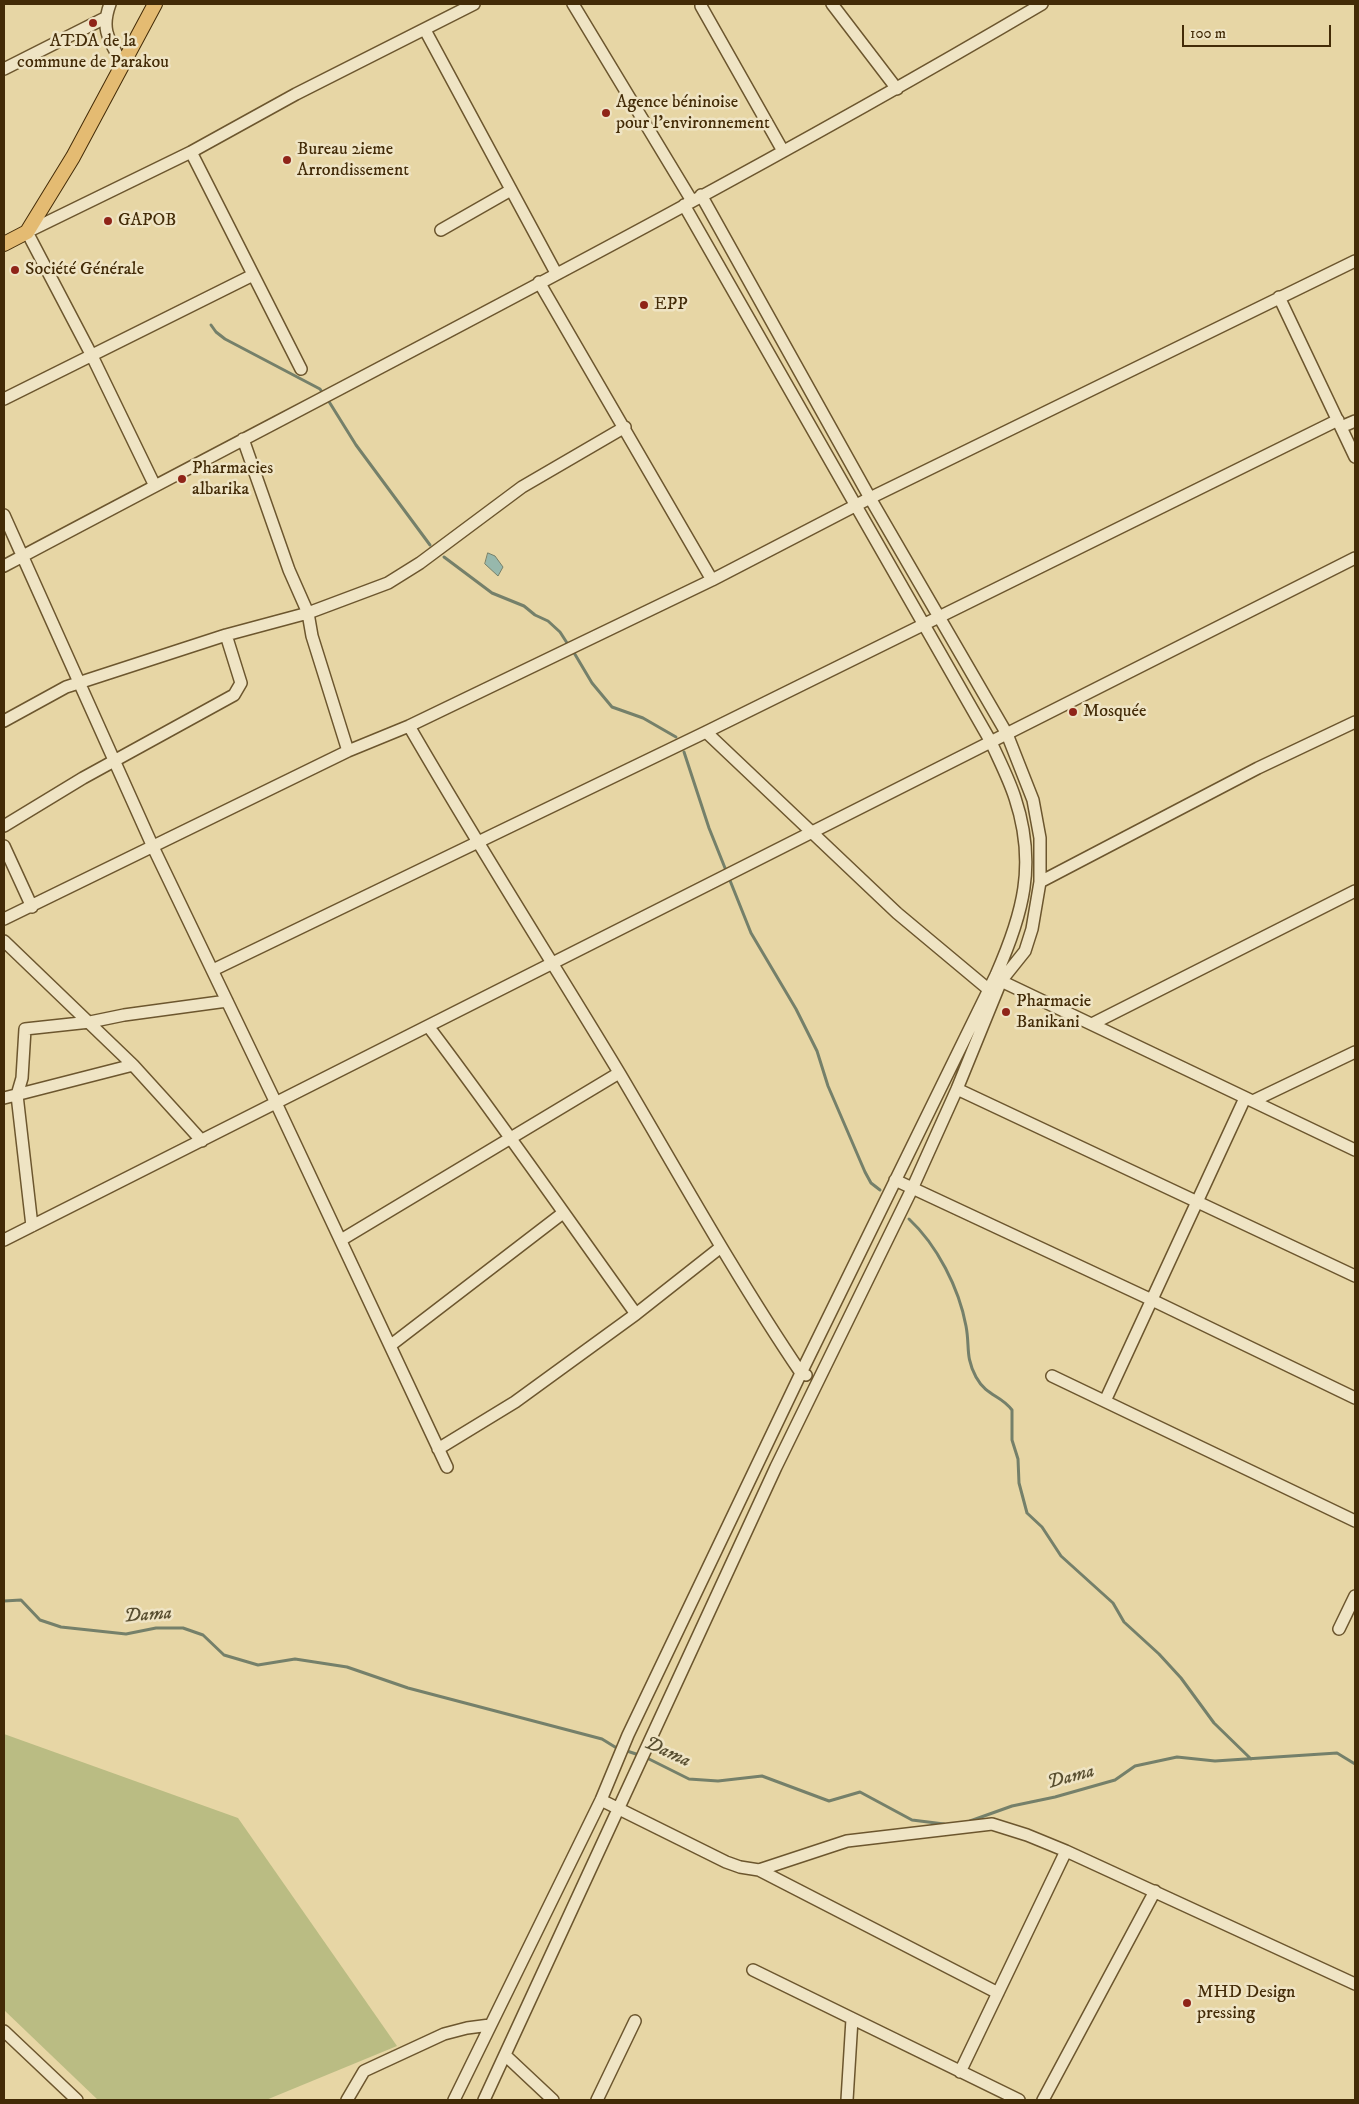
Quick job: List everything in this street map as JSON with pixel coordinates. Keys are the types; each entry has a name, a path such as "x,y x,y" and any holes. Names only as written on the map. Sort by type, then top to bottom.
{"main road":[{"path":"4,244 27,232 73,157 155,4"}],"street":[{"path":"110,4 105,18 106,36 123,64"},
{"path":"155,486 92,356 27,232 192,152 296,94 474,4"},
{"path":"454,2100 601,1800 628,1735 988,989 1024,951 1032,929 1040,882 1040,838 1033,800 1007,734 870,498 573,4"},
{"path":"832,4 897,89"},
{"path":"4,566 783,151 897,89 1042,4"},
{"path":"701,6 783,151"},
{"path":"4,69 105,18"},
{"path":"425,30 556,273"},
{"path":"192,152 300,369"},
{"path":"442,230 511,190"},
{"path":"484,2100 817,1379 912,1189 957,1089 1018,923 1026,886 1027,857 1015,796 991,742 855,506 692,200"},
{"path":"4,919 32,907 348,751 409,726 712,580 870,498 1355,261"},
{"path":"4,399 253,275"},
{"path":"540,282 712,580"},
{"path":"1279,297 1355,457"},
{"path":"213,970 706,732 938,616 1340,424 1355,421"},
{"path":"4,721 52,693 226,635 308,613 388,583 405,573 522,487 625,427"},
{"path":"244,439 289,570 308,613 312,636 348,751"},
{"path":"4,515 153,847 213,970 447,1467"},
{"path":"4,1240 1355,558"},
{"path":"4,826 115,760 234,695 239,690 241,683 226,635"},
{"path":"1040,882 1258,768 1355,722"},
{"path":"409,726 476,842 619,1073 721,1247 802,1373 817,1379"},
{"path":"706,732 810,833 897,913 988,989"},
{"path":"4,846 32,907"},
{"path":"1092,1024 1355,891"},
{"path":"4,941 90,1022 202,1140"},
{"path":"999,978 1355,1150"},
{"path":"32,1226 17,1095 22,1078 25,1029 90,1022 124,1015 227,1001"},
{"path":"428,1026 511,1136 563,1213 636,1314"},
{"path":"1105,1401 1197,1201 1250,1099 1355,1052"},
{"path":"4,1098 133,1066"},
{"path":"341,1240 511,1136 619,1073"},
{"path":"957,1089 1355,1276"},
{"path":"895,1180 1152,1300 1355,1398"},
{"path":"390,1345 563,1213"},
{"path":"438,1449 515,1402 636,1314 721,1247"},
{"path":"1052,1376 1355,1521"},
{"path":"1339,1630 1355,1596"},
{"path":"601,1800 726,1862 740,1867 759,1870 998,1993"},
{"path":"759,1870 848,1841 992,1824 1027,1835 1066,1851 1355,1984"},
{"path":"960,2072 1066,1851"},
{"path":"1043,2100 1155,1891"},
{"path":"753,1970 1019,2100"},
{"path":"846,2100 852,2019"},
{"path":"597,2100 635,2021"},
{"path":"347,2100 364,2071 444,2034 490,2025"},
{"path":"4,2031 78,2100"},
{"path":"505,2055 554,2100"}],"green space":[{"path":"4,1734 238,1818 397,2046 266,2100 98,2100 4,2010"}],"water":[{"path":"488,553 495,556 503,567 498,576 485,564"}],"waterway":[{"path":"211,325 225,339 320,389 324,395"},
{"path":"328,400 356,445 430,545"},
{"path":"444,557 492,593 524,606 535,615 548,621 560,632 569,646"},
{"path":"573,651 592,683 612,707 643,718 676,737"},
{"path":"684,752 709,828 751,933 796,1009 817,1051 828,1086 865,1172 871,1183 880,1190"},
{"path":"909,1219 929,1241 952,1282 963,1312 969,1357 976,1377 980,1384 1012,1410 1012,1440 1018,1459 1019,1483 1027,1513 1042,1527 1061,1556 1113,1603 1124,1622 1159,1654 1181,1678 1214,1723 1251,1759"},
{"name":"Dama","path":"4,1601 21,1600 40,1620 61,1627 126,1634 156,1628 183,1628 203,1635 224,1655 258,1665 295,1659 347,1667 408,1688 602,1739 615,1747 639,1755"},
{"name":"Dama","path":"970,1821 1012,1806 1055,1797 1115,1780 1135,1766 1177,1757 1215,1761 1337,1753 1355,1764"},
{"name":"Dama","path":"645,1757 689,1779 718,1781 762,1776 829,1801 860,1792 912,1820 944,1824"}],"place":[{"name":"ATDA de la commune de Parakou","path":"93,23"},
{"name":"Agence béninoise pour l'environnement","path":"606,113"},
{"name":"Bureau 2ieme Arrondissement","path":"287,160"},
{"name":"GAPOB","path":"108,221"},
{"name":"Société Générale","path":"15,270"},
{"name":"EPP","path":"644,305"},
{"name":"Pharmacies albarika","path":"182,479"},
{"name":"Mosquée","path":"1073,712"},
{"name":"Pharmacie Banikani","path":"1006,1012"},
{"name":"MHD Design pressing","path":"1187,2003"}]}
